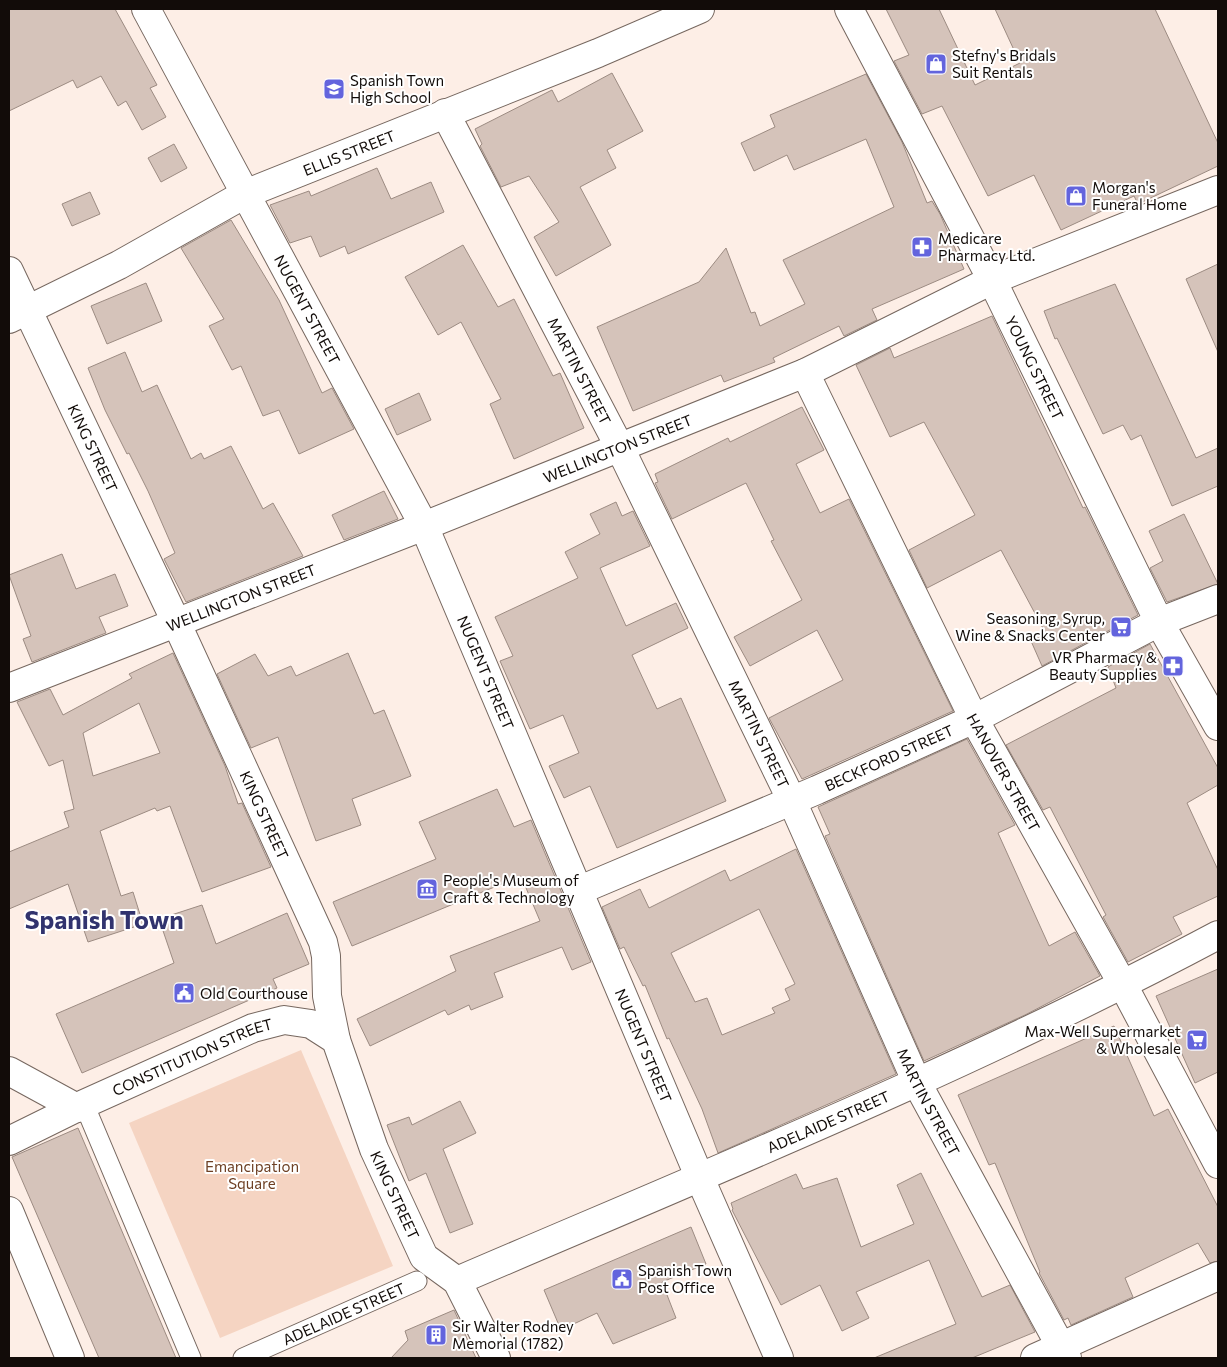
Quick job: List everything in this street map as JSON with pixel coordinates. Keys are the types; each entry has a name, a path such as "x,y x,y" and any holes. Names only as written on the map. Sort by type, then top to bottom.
{"street":[{"name":"NUGENT STREET","path":"146,9 424,526 580,890 699,1176 779,1358"},
{"name":"ELLIS STREET","path":"17,314 120,265 245,194 598,53 700,9"},
{"name":"YOUNG STREET","path":"849,9 992,280 1158,622 1218,726"},
{"name":"MARTIN STREET","path":"445,113 620,448 792,801 916,1083 1065,1353"},
{"name":"WELLINGTON STREET","path":"9,688 424,526 804,373 992,280 1218,190"},
{"name":"KING STREET","path":"9,271 17,314 176,622 323,942 326,956 327,996 336,1040 374,1149 424,1257 457,1280 496,1358"},
{"name":"HANOVER STREET","path":"804,373 974,719 1124,986 1218,1164"},
{"name":"BECKFORD STREET","path":"580,890 792,801 974,719 1158,622 1218,599"},
{"name":"ADELAIDE STREET","path":"457,1280 916,1083 1124,986 1218,935"},
{"name":"CONSTITUTION STREET","path":"9,1141 80,1106 253,1028 284,1020 311,1024 336,1040"},
{"path":"9,1071 80,1106"},
{"path":"9,1210 70,1358"},
{"path":"1035,1358 1065,1353 1218,1276"}],"lane":[{"path":"80,1106 191,1358"},
{"name":"ADELAIDE STREET","path":"243,1358 417,1281"}],"green space":[{"name":"Emancipation Square","path":"301,1050 393,1266 220,1338 129,1123"}],"building":[{"path":"9,9 115,9 157,85 150,88 166,117 142,130 126,101 118,106 101,76 77,88 73,80 9,111"},
{"path":"886,9 939,9 975,85 1020,63 995,9 1155,9 1218,143 1218,166 1138,204 1134,196 1061,230 1034,175 988,196 942,106 922,114 894,61 909,55"},
{"path":"612,73 643,131 607,150 616,168 580,187 611,245 556,276 534,237 559,222 529,176 501,187 480,146 482,144 475,129 552,90 558,102"},
{"path":"866,74 902,142 927,203 932,201 940,214 964,269 872,309 877,320 844,336 839,326 773,358 775,362 724,382 721,375 633,411 597,327 699,282 726,248 751,313 755,312 760,326 805,304 783,260 894,207 866,139 794,170 787,155 754,171 741,143 775,127 770,115"},
{"path":"174,144 187,168 161,182 148,158"},
{"path":"377,168 391,199 431,182 444,212 348,254 345,246 320,257 311,236 290,243 270,205 309,191 311,196"},
{"path":"90,192 100,214 72,226 62,204"},
{"path":"231,220 279,300 322,393 332,388 354,429 299,454 279,410 263,416 241,366 232,370 209,326 224,319 181,248"},
{"path":"463,245 498,307 514,299 553,376 560,373 584,428 514,459 490,404 501,399 461,322 438,335 405,277"},
{"path":"1218,264 1218,352 1186,279"},
{"path":"146,283 162,321 107,344 91,306"},
{"path":"1115,284 1196,458 1218,448 1218,486 1172,506 1141,435 1131,440 1123,425 1103,434 1057,338 1055,339 1044,311"},
{"path":"992,316 1083,508 1085,507 1138,615 1042,666 1031,641 1046,634 1001,550 927,588 909,550 975,515 924,422 890,437 856,365 890,348 894,358"},
{"path":"125,352 142,392 157,385 191,459 201,453 204,459 231,446 263,509 273,503 303,556 186,602 164,559 175,553 148,491 105,410 88,368"},
{"path":"419,393 431,420 397,435 385,409"},
{"path":"802,407 824,450 796,464 820,513 849,499 953,711 802,779 769,718 843,680 817,630 750,666 734,637 802,600 771,541 774,540 746,483 672,519 655,483 658,482 655,474 728,438 730,442"},
{"path":"384,491 398,519 344,540 332,515"},
{"path":"616,502 622,516 633,511 650,546 600,568 626,626 676,603 688,628 632,655 657,709 681,698 726,801 617,848 590,786 564,798 549,766 579,753 563,715 530,729 500,661 513,656 495,617 578,578 565,552 600,534 590,514"},
{"path":"1184,514 1218,584 1167,602 1150,568 1163,561 1149,531"},
{"path":"62,554 76,589 115,574 128,606 99,617 106,633 32,662 23,639 31,636 9,575"},
{"path":"1150,644 1218,768 1218,785 1187,803 1218,870 1218,896 1173,917 1182,934 1128,962 1103,917 1106,915 1050,807 1043,810 1006,745 1116,688 1108,667"},
{"path":"173,653 225,766 238,804 242,803 271,867 202,892 170,806 157,811 155,808 100,831 121,896 133,892 143,924 88,942 68,884 9,909 9,852 69,827 64,812 74,809 63,760 49,766 17,702 50,689 63,715 132,678 129,674","holes":["139,703 160,753 93,776 83,733"]},
{"path":"348,653 374,714 384,710 411,776 352,799 361,825 316,841 278,737 251,748 217,674 255,654 268,676 291,666 296,676"},
{"path":"967,739 1015,825 998,833 1049,946 1075,932 1100,976 1025,1015 924,1061 825,836 830,834 818,807"},
{"path":"497,789 514,827 531,820 591,962 572,970 562,947 494,973 503,997 471,1010 469,1005 448,1015 445,1010 370,1046 357,1019 456,971 450,956 540,921 521,876 352,946 333,902 436,859 419,822"},
{"path":"796,849 896,1074 718,1153 702,1109 669,1038 667,1039 645,985 643,986 624,947 620,949 602,907 640,889 649,908 725,870 730,881","holes":["759,909 795,984 785,989 790,1000 772,1008 775,1013 722,1035 707,998 695,1002 671,953"]},
{"name":"Old Courthouse","path":"202,905 216,944 287,913 309,964 273,979 277,988 82,1073 56,1014 174,963 159,919"},
{"name":"Max-Well Supermarket & Wholesale","path":"1218,969 1218,1072 1195,1083 1156,996"},
{"path":"1114,1026 1154,1116 1168,1109 1218,1207 1218,1261 1210,1263 1198,1243 1125,1278 1133,1297 1071,1325 1068,1318 1064,1320 1039,1273 995,1163 989,1165 958,1095"},
{"path":"460,1101 476,1133 443,1149 473,1224 450,1233 426,1173 409,1181 387,1125 409,1117 412,1125"},
{"path":"78,1128 176,1358 99,1358 12,1157"},
{"path":"921,1173 982,1297 1010,1285 1035,1332 972,1358 874,1358 956,1324 929,1260 856,1292 869,1318 842,1331 820,1285 781,1305 732,1210 731,1203 796,1174 803,1189 837,1178 861,1247 914,1224 897,1185"},
{"path":"691,1227 706,1264 662,1282 676,1318 613,1344 597,1313 561,1330 544,1290"},
{"name":"Sir Walter Rodney Memorial (1782)","path":"454,1310 476,1358 391,1358 408,1340 405,1331"}],"place":[{"name":"Stefny's Bridals Suit Rentals","path":"936,64"},
{"name":"Spanish Town High School","path":"334,89"},
{"name":"Morgan's Funeral Home","path":"1076,196"},
{"name":"Medicare Pharmacy Ltd.","path":"922,247"},
{"name":"Seasoning, Syrup, Wine & Snacks Center","path":"1121,627"},
{"name":"VR Pharmacy & Beauty Supplies","path":"1173,666"},
{"name":"People's Museum of Craft & Technology","path":"427,889"},
{"name":"Old Courthouse","path":"184,993"},
{"name":"Max-Well Supermarket & Wholesale","path":"1197,1040"},
{"name":"Spanish Town Post Office","path":"622,1279"},
{"name":"Sir Walter Rodney Memorial (1782)","path":"436,1335"}],"district":[{"name":"Spanish Town","path":"104,919"}]}
